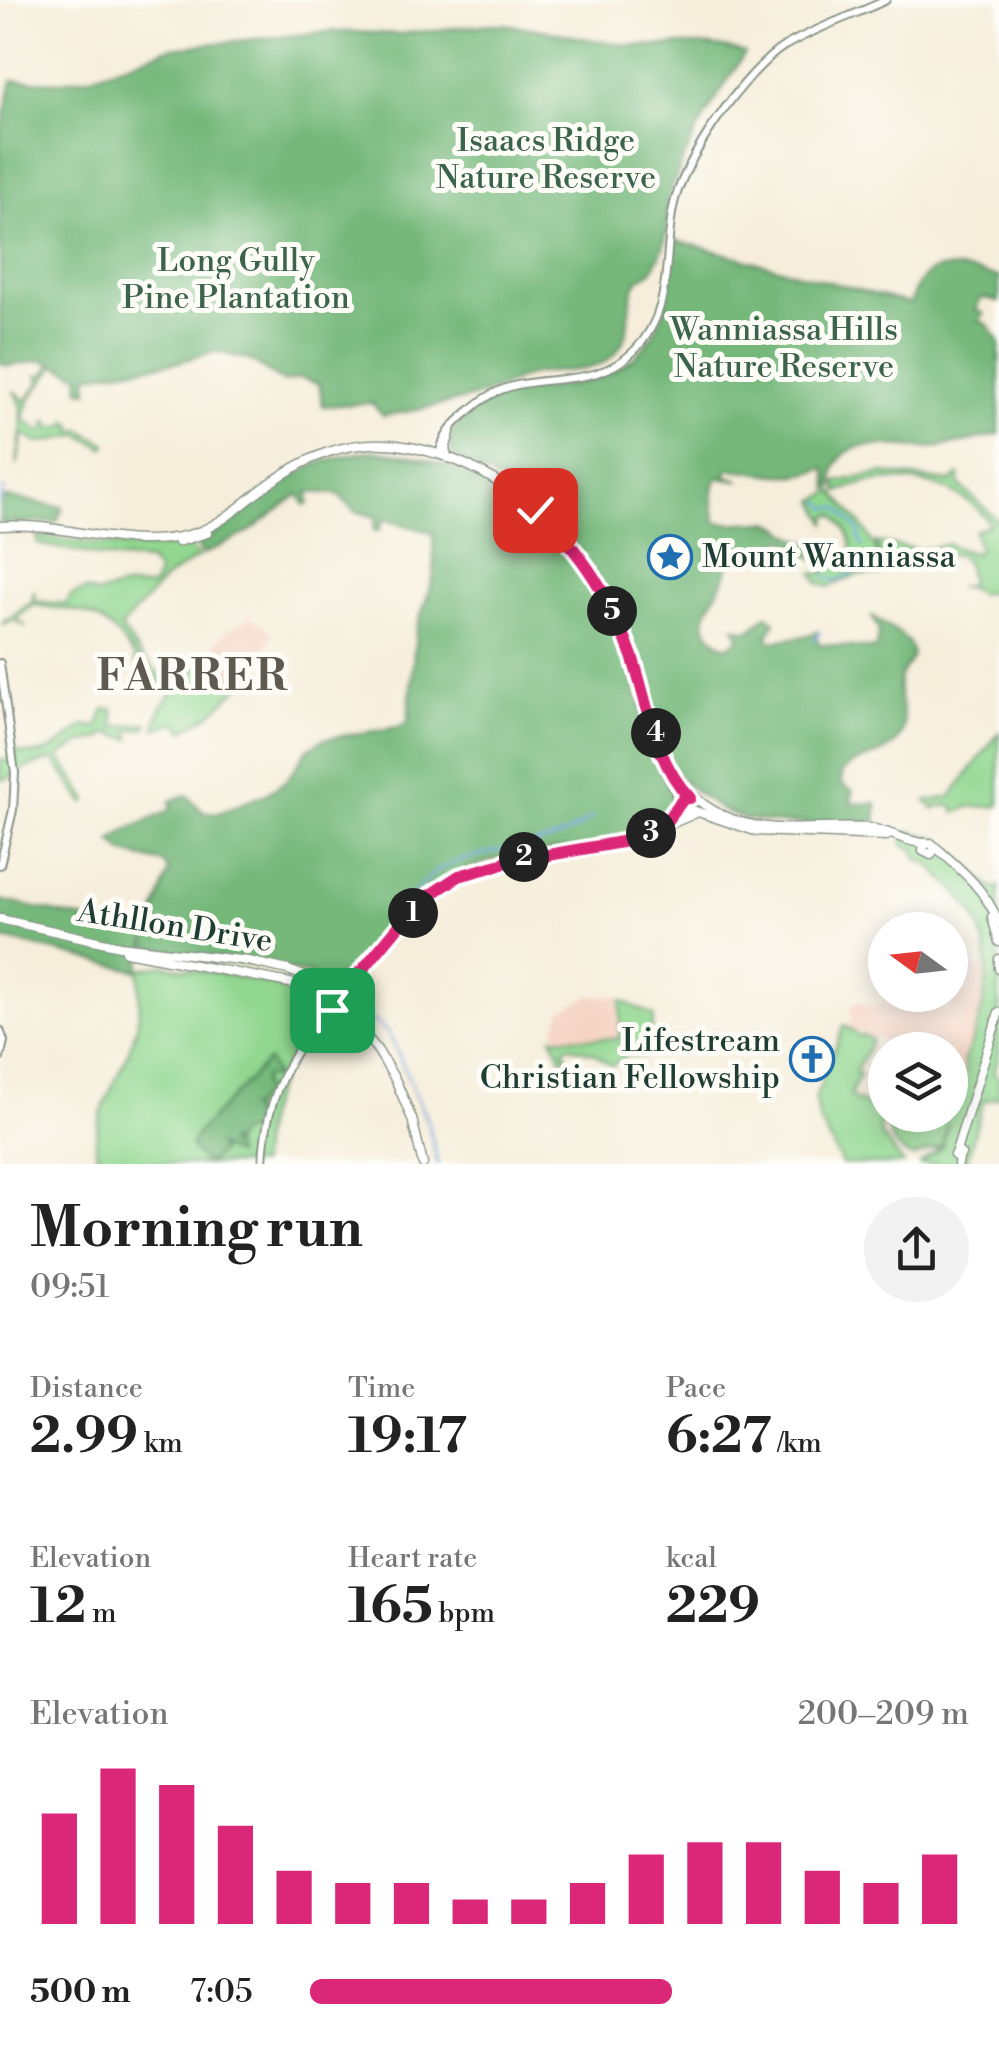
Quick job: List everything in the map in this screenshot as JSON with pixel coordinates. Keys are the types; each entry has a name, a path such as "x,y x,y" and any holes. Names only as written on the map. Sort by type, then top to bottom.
{"main road":[{"path":"441,455 452,428 475,406 502,389 578,380 608,370 634,350 659,314 665,292 676,195 704,141 736,96 764,60 806,36 886,0"},
{"path":"736,96 764,60"},
{"path":"197,539 292,468 320,454 362,444 419,449 485,475 523,500 553,527 580,560 623,634 657,745 687,804 732,821 770,827"},
{"path":"394,447 441,455 507,493 536,515 584,571 620,635 672,783 676,806 665,825"},
{"path":"0,528 58,526 124,540 197,539 258,492"},
{"path":"0,528 63,528"},
{"path":"0,662 15,770 13,810 0,865"},
{"path":"667,763 690,793 738,822 770,827 869,828 929,849 960,866 999,923"},
{"path":"672,783 687,804 714,818"},
{"path":"665,825 687,804"},
{"path":"263,1164 266,1130 294,1056 353,980 409,918 436,891 463,874 515,860 638,839 690,813 762,832 887,836 929,849"},
{"path":"983,896 999,942"},
{"name":"Athllon Drive","path":"0,921 120,946 253,962 298,972 321,988 334,1004"},
{"name":"Athllon Drive","path":"0,921 153,958 286,982 334,1004 350,1017 391,1073 412,1119 423,1164"},
{"path":"999,957 999,969"},
{"path":"321,988 334,994 353,980"},
{"path":"957,1158 999,1012"},
{"path":"0,1033 4,1041 0,1056"}],"shaded area":[{"path":"251,617 272,633 257,669 240,686 208,653 226,631"},
{"path":"968,968 985,968 986,993 968,1050 968,1032 868,1032 868,1035 848,1028 853,1017 848,1014 856,1001 868,1006 868,1012 968,1012"},
{"path":"590,996 618,996 617,1037 558,1036 554,1031 562,1010"}],"green space":[{"name":"Isaacs Ridge Nature Reserve","path":"491,24 629,45 699,45 745,53 683,159 669,198 662,250 651,272 634,287 624,338 606,361 589,368 531,375 481,395 383,416 372,403 323,406 319,384 299,378 283,382 250,360 214,351 179,362 88,375 88,391 80,390 79,375 43,360 9,366 0,363 0,137 12,80 55,82 89,77 170,48 335,31 398,34"},
{"name":"Wanniassa Hills Nature Reserve","path":"675,240 910,304 923,277 933,271 956,269 999,277 999,301 981,298 976,309 984,314 979,321 987,324 999,341 999,434 936,447 881,445 852,449 835,469 833,487 829,489 823,468 799,475 728,469 725,475 741,481 717,478 713,488 716,522 773,523 810,542 812,558 783,539 761,555 748,548 730,556 706,616 706,625 715,640 727,647 740,638 734,627 749,631 767,615 775,622 767,638 775,642 819,631 819,644 876,649 879,631 871,615 901,635 912,650 899,680 903,724 898,740 885,751 842,772 842,784 853,791 851,804 877,803 876,825 745,819 718,808 687,785 669,761 620,619 580,553 526,496 454,456 452,451 450,438 454,430 493,398 522,389 595,378 636,355 662,316"},
{"path":"50,366 53,368 30,399 23,419 40,431 46,430 45,423 49,421 51,428 68,425 67,421 72,423 73,431 82,430 106,444 104,448 80,435 38,443 23,434 17,465 22,416 14,392 26,401 41,380 37,376 45,374"},
{"path":"369,451 412,456 488,485 551,535 577,566 599,601 627,663 674,800 666,818 626,839 500,858 442,882 412,904 335,991 326,989 308,974 147,947 147,939 138,971 0,938 0,900 148,933 169,871 164,863 124,853 111,842 118,836 163,814 171,809 170,801 187,795 203,812 219,813 266,794 287,780 307,750 324,739 408,722 416,630 434,576 433,533 384,519 379,531 374,530 376,517 354,511 338,494 308,492 309,504 305,505 299,494 249,532 202,555 197,544 308,468"},
{"path":"883,473 950,482 959,475 959,485 999,521 999,595 957,587 968,586 970,582 967,563 957,554 883,564 876,542 922,550 948,544 974,554 979,549 974,531 990,524 960,496 922,482 880,481 838,492 836,482"},
{"path":"833,491 871,540 880,575 857,575 829,587 819,583 813,573 824,573 827,563 823,545 829,545 834,565 850,563 851,556 845,554 851,554 847,532 834,514 827,517 827,524 816,500"},
{"path":"5,498 63,507 57,522 0,523 0,503"},
{"path":"37,536 132,547 189,545 198,557 166,578 121,627 142,658 164,678 176,683 169,691 136,663 112,630 92,616 33,605 16,619 27,627 14,620 1,624 32,602 34,590 35,601 66,604 71,595 87,590 97,594 125,587 153,587 158,572 149,561 115,559 38,544"},
{"path":"208,653 240,686 211,714 183,731 177,722 156,729 167,699"},
{"path":"104,709 113,709 115,727 148,723 146,728 129,731 131,739 106,733 102,739 83,742 59,756 88,800 84,803 53,759 0,780 0,760 15,760 15,751 46,752 85,725 98,727"},
{"path":"999,733 999,806 969,807 955,813 953,806 937,806 935,810 926,801 950,797"},
{"path":"908,831 939,839 993,889 999,886 999,1055 994,1073 999,1078 999,1097 983,1101 966,1164 920,1164 942,1147 946,1132 968,1132 968,1050 982,1009 986,951 982,933 964,902 927,863 917,859 914,850 902,844"},
{"path":"162,965 265,983 321,1009 288,1063 271,1101 260,1164 98,1164 98,1127 137,1024 139,969"},
{"path":"621,1000 654,1016 646,1056 627,1055 612,1066 594,1053 569,1046 564,1049 567,1056 562,1060 552,1037 619,1039"},
{"path":"844,1025 860,1037 868,1038 868,1048 856,1072 860,1074 850,1096 868,1106 868,1132 881,1132 904,1164 842,1164 819,1119 815,1098"},
{"path":"268,1060 276,1078 264,1077 262,1087 268,1089 248,1108 253,1112 252,1118 257,1116 254,1129 228,1142 233,1144 235,1155 218,1146 221,1151 210,1162 204,1162 190,1146 198,1132"},
{"path":"889,1132 945,1132 941,1146 913,1157 896,1146"}],"waterway":[{"path":"0,503 4,488"},
{"path":"821,501 828,508 839,508 860,532 863,546"},
{"path":"825,576 837,581 862,568"},
{"path":"815,639 820,632"},
{"path":"335,990 337,981 347,976 405,903 439,870 479,855 559,837 592,817"},
{"path":"347,1004 387,1033 403,1066"},
{"path":"404,1068 428,1123 438,1164"}],"place":[{"name":"Mount Wanniassa","path":"670,557"},
{"name":"Lifestream Christian Fellowship","path":"812,1059"}],"district":[{"name":"FARRER","path":"193,677"}],"route":[{"path":"332,1010 338,1009 345,991 418,903 456,878 502,864 514,856 543,856 638,839 665,823 684,798 690,798 669,769 632,656 609,604 575,552 535,510"}],"park label":[{"name":"Long Gully Pine Plantation","path":"236,280"}]}
